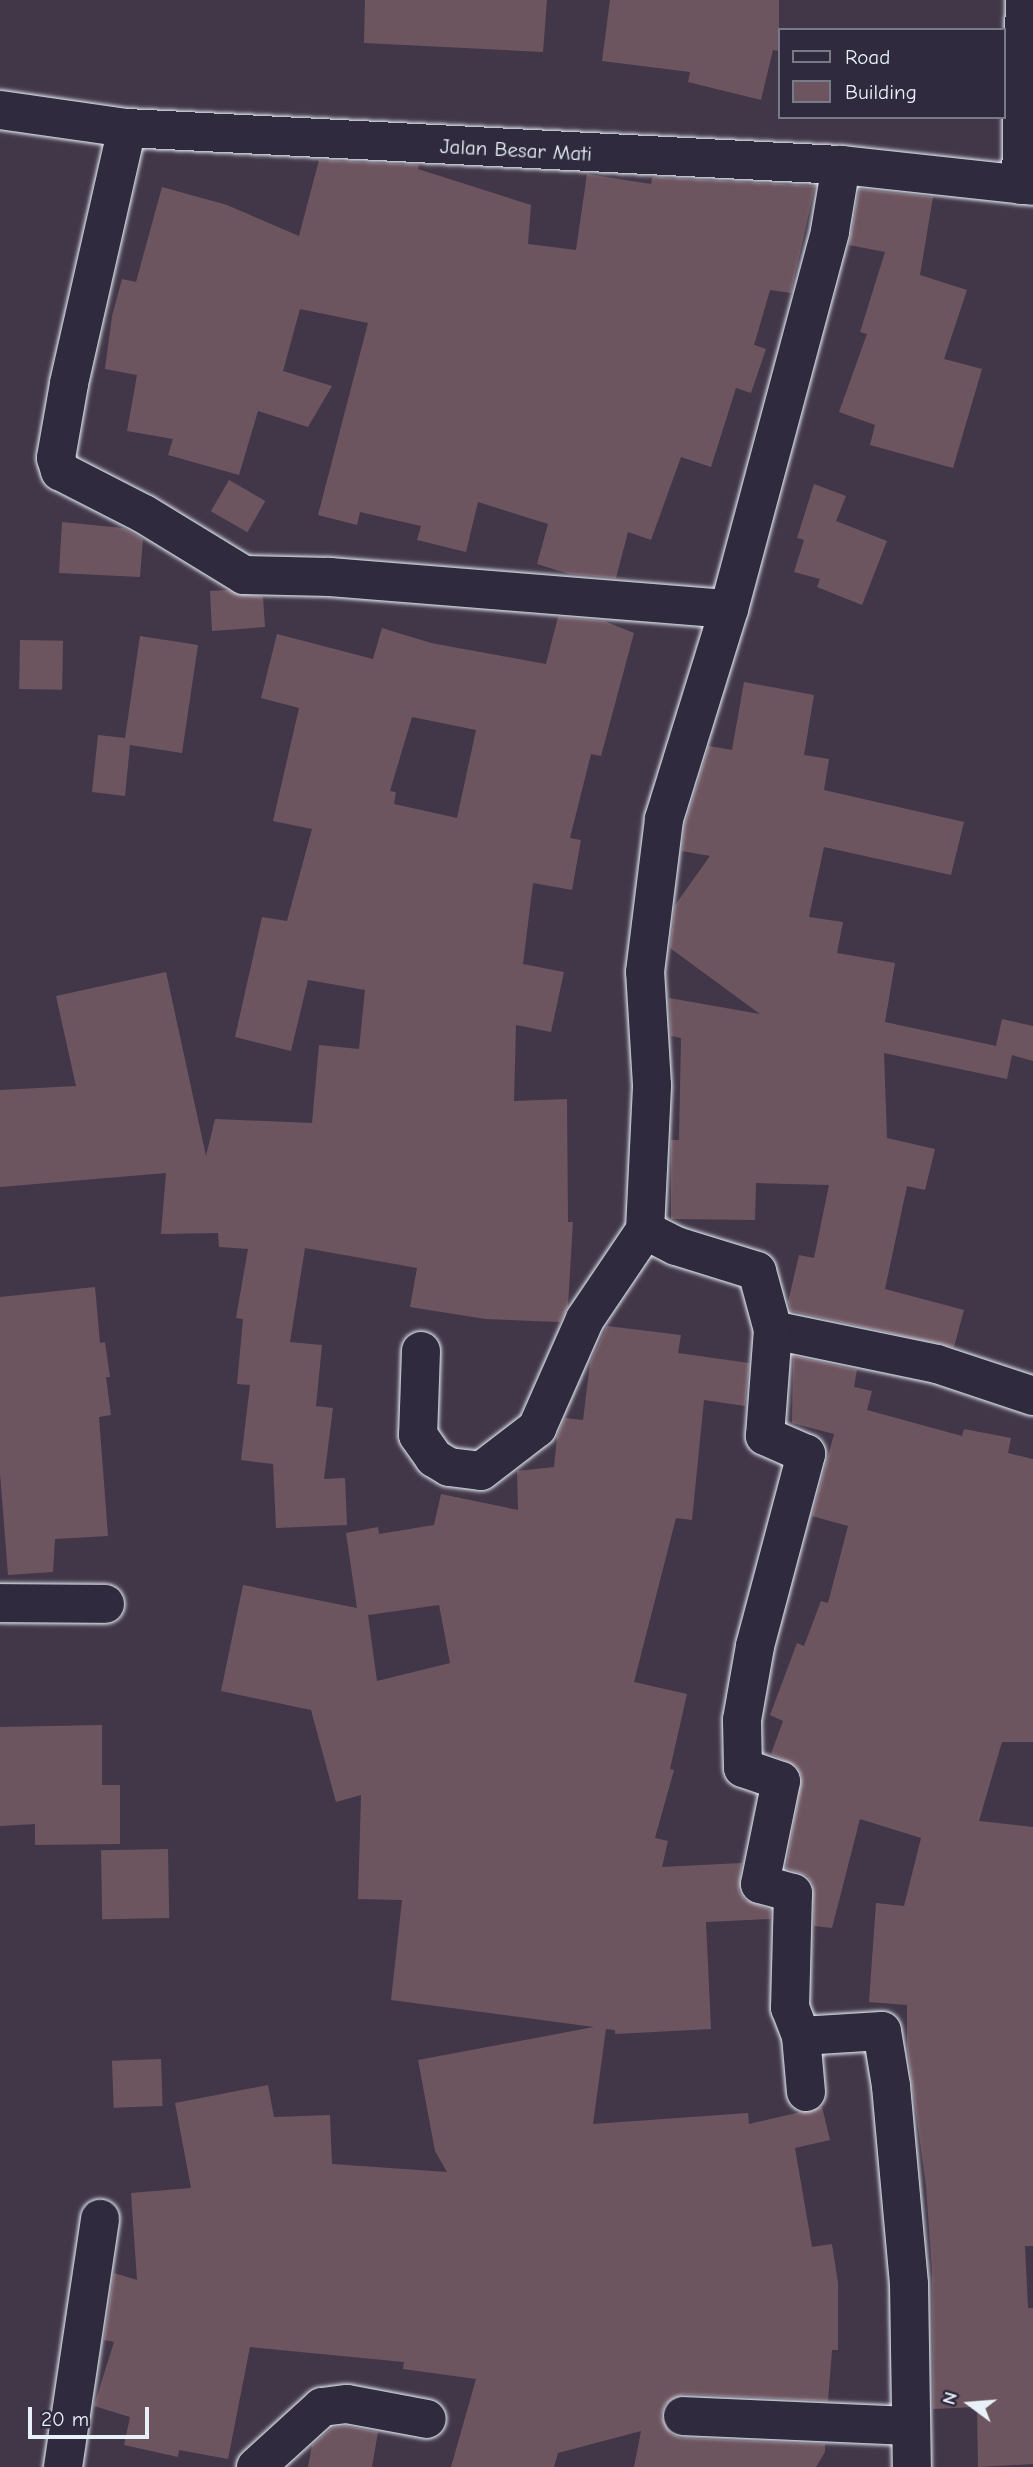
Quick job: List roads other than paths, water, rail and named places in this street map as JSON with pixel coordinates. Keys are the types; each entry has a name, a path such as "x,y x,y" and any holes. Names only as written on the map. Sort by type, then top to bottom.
{"street":[{"path":"1025,0 1027,186"},
{"name":"Jalan Besar Mati","path":"0,110 127,128 841,165 1027,186"},
{"path":"127,128 69,384 56,458 60,471 144,514 244,575 330,578 729,609"},
{"path":"421,1351 418,1435 434,1458 449,1467 481,1471 537,1428 585,1319 646,1230 652,1085 645,972 664,819 729,609 830,231 841,165"},
{"path":"646,1230 676,1246 757,1271 773,1330 765,1436 806,1454 755,1646 742,1720 743,1768 781,1781 760,1884 793,1894 790,2008 801,2036 806,2092"},
{"path":"773,1330 937,1364 1033,1396"},
{"path":"0,1603 105,1604"},
{"path":"801,2036 882,2031 891,2086 908,2284 908,2426 912,2467"},
{"path":"63,2467 100,2219"},
{"path":"256,2467 303,2421 332,2404 427,2419"},
{"path":"683,2416 908,2426"}]}
